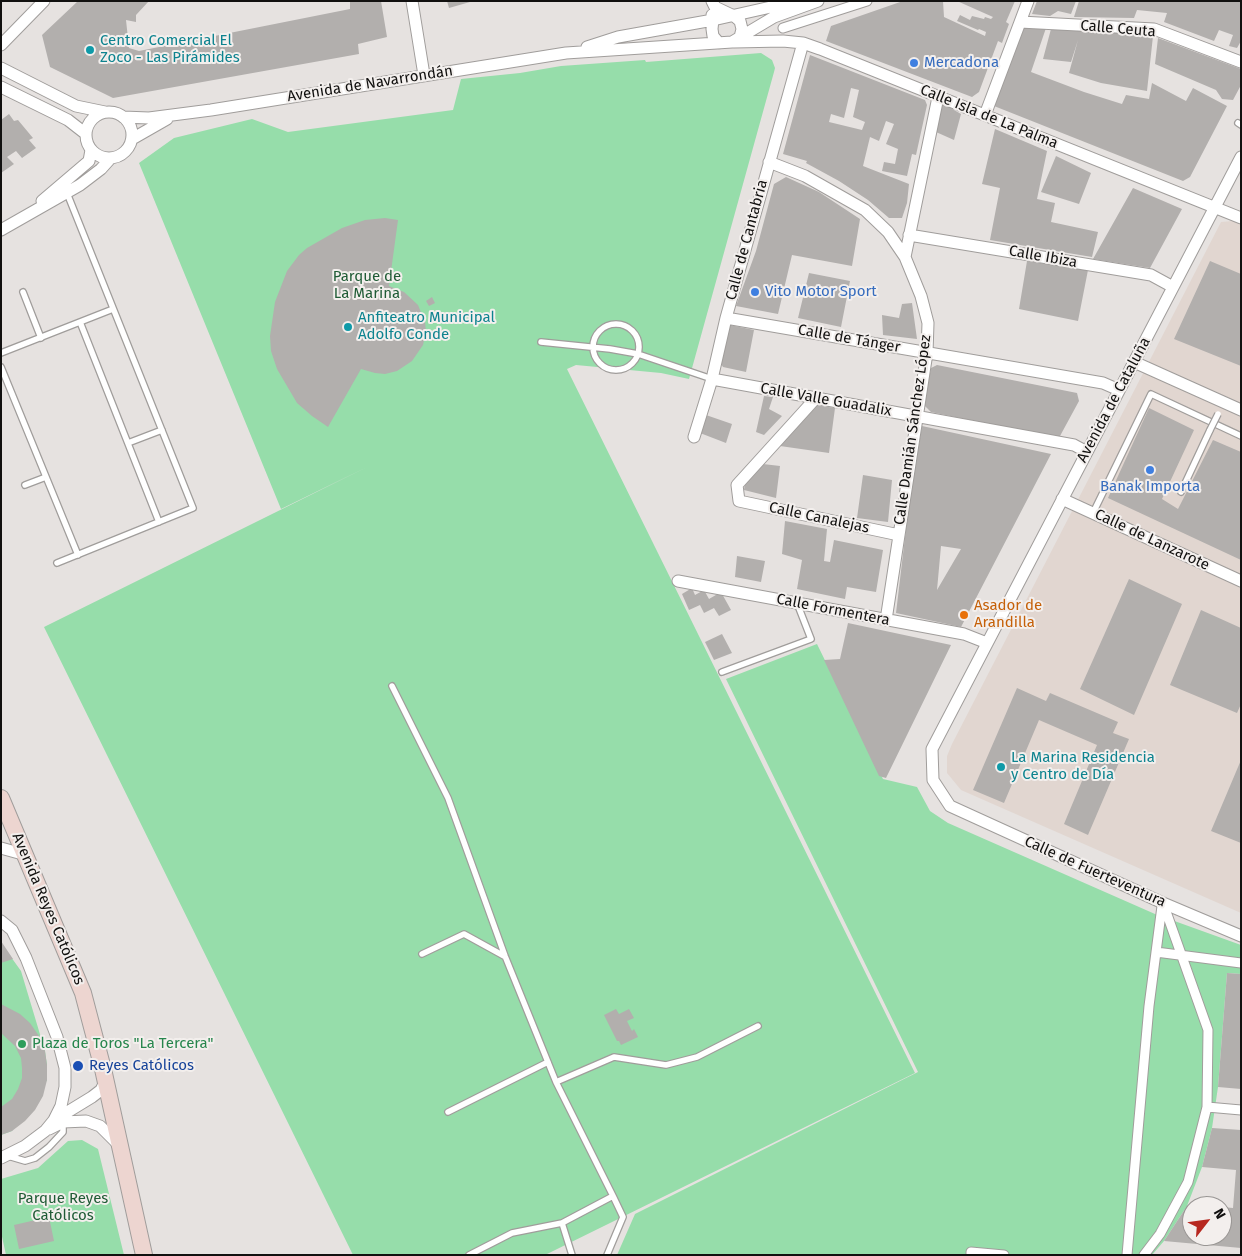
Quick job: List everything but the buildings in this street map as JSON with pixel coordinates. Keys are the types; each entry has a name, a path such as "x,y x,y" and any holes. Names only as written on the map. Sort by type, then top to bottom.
{"main road":[{"name":"Avenida Reyes Católicos","path":"1,798 83,993 106,1080 144,1255"}],"street":[{"path":"1,45 44,1"},
{"path":"412,1 424,76"},
{"path":"708,1 714,20 713,36 719,43"},
{"path":"712,1 715,6 740,21 742,29 736,39"},
{"name":"Avenida de Navarrondán","path":"566,53 618,37 714,20 798,1"},
{"name":"Avenida de Navarrondán","path":"124,117 149,118 173,115 566,53 719,43 736,39 774,17 818,1"},
{"path":"783,28 867,1"},
{"path":"985,115 1028,1"},
{"name":"Calle Ceuta","path":"1020,22 1154,29 1241,62"},
{"name":"Calle Isla de La Palma","path":"736,39 783,41 820,49 1241,218"},
{"name":"Calle de Cantabria","path":"694,437 712,379 726,318 802,44"},
{"path":"1,68 76,106 114,113 124,117 130,124 132,131 131,143 124,154 110,159 67,193 1,230"},
{"path":"1,87 68,120 86,134"},
{"path":"905,257 938,97"},
{"path":"107,112 96,116 89,123 86,134 91,150 99,156 110,159"},
{"name":"Avenida de Navarrondán","path":"132,139 173,115"},
{"path":"22,217 89,161 91,150"},
{"name":"Avenida de Cataluña","path":"950,806 933,780 932,749 1241,157"},
{"name":"Calle Damián Sánchez López","path":"769,162 805,176 866,210 888,232 905,257 921,296 928,323 927,353 886,620"},
{"name":"Calle Ibiza","path":"909,235 1151,275 1173,287"},
{"name":"Calle de Tánger","path":"726,318 1104,383 1119,390"},
{"path":"1134,362 1241,410"},
{"name":"Calle Valle Guadalix","path":"712,379 1074,445 1087,452"},
{"name":"Calle Canalejas","path":"815,399 737,485 739,502 899,535"},
{"name":"Calle de Lanzarote","path":"1062,499 1241,581"},
{"name":"Calle Formentera","path":"678,581 964,634 987,643"},
{"name":"Calle de Fuerteventura","path":"950,806 1163,903 1241,936"},
{"path":"1,848 26,855"},
{"path":"1127,1255 1148,1006 1163,903"},
{"path":"1144,1255 1160,1234 1188,1182 1207,1107 1208,1030 1163,903"},
{"path":"1,921 12,930 26,958 57,1037 65,1068 65,1087 61,1106 61,1118"},
{"path":"1156,952 1241,963"},
{"path":"5,1157 26,1146 61,1118 92,1097 101,1090 106,1080"},
{"path":"1207,1107 1241,1110"},
{"path":"61,1118 86,1121 100,1126 121,1147"},
{"path":"971,1255 971,1252 1004,1255"}],"lane":[{"path":"57,564 193,508 67,193"},
{"path":"23,292 41,338"},
{"path":"1,353 114,309"},
{"path":"80,322 159,522"},
{"path":"611,324 627,326 637,338 638,354 630,366 616,370 609,369 598,361 593,342 599,331 611,324"},
{"path":"541,342 638,354 712,379"},
{"path":"1,367 78,555"},
{"path":"1093,513 1150,394 1241,436"},
{"path":"1181,492 1224,402"},
{"path":"128,443 162,430"},
{"path":"25,485 46,477"},
{"path":"722,672 811,640 797,603"},
{"path":"392,686 448,798 505,956 556,1082 623,1216 607,1255"},
{"path":"422,954 464,934 505,956"},
{"path":"556,1082 614,1057 666,1065 697,1057 758,1026"},
{"path":"448,1112 548,1062"},
{"path":"5,1157 25,1161 35,1158 50,1147 63,1132 61,1118"},
{"path":"469,1255 512,1233 562,1223 613,1196"},
{"path":"562,1223 572,1255"}],"shaded area":[{"path":"1233,221 1241,224 1241,913 961,790 947,773 947,756 952,744 1221,222"}],"green space":[{"name":"Parque de La Marina","path":"761,53 772,60 775,68 689,379 661,373 576,365 567,369 915,1073 545,1255 353,1255 44,627 367,467 281,509 139,163 174,138 252,119 288,132 453,110 461,79 520,73 561,66 645,60 646,62"},
{"path":"817,644 883,779 917,787 930,811 948,823 1155,914 1241,945 1241,974 1227,973 1218,1087 1212,1128 1202,1167 1191,1196 1182,1196 1182,1214 1164,1241 1152,1255 617,1255 635,1214 918,1072 726,679"},
{"name":"Plaza de Toros \"La Tercera\"","path":"1,943 21,971 45,1051 47,1080 12,1131 1,1135"},
{"name":"Parque Reyes Católicos","path":"82,1140 98,1149 124,1255 6,1255 1,1232 1,1179 38,1168 68,1141"}],"place":[{"name":"Centro Comercial El Zoco - Las Pirámides","path":"90,50"},
{"name":"Mercadona","path":"914,63"},
{"name":"Vito Motor Sport","path":"755,292"},
{"name":"Anfiteatro Municipal Adolfo Conde","path":"348,327"},
{"name":"Banak Importa","path":"1150,470"},
{"name":"Asador de Arandilla","path":"964,615"},
{"name":"La Marina Residencia y Centro de Día","path":"1001,767"},
{"name":"Plaza de Toros \"La Tercera\"","path":"22,1044"},
{"name":"Reyes Católicos","path":"78,1066"}]}
